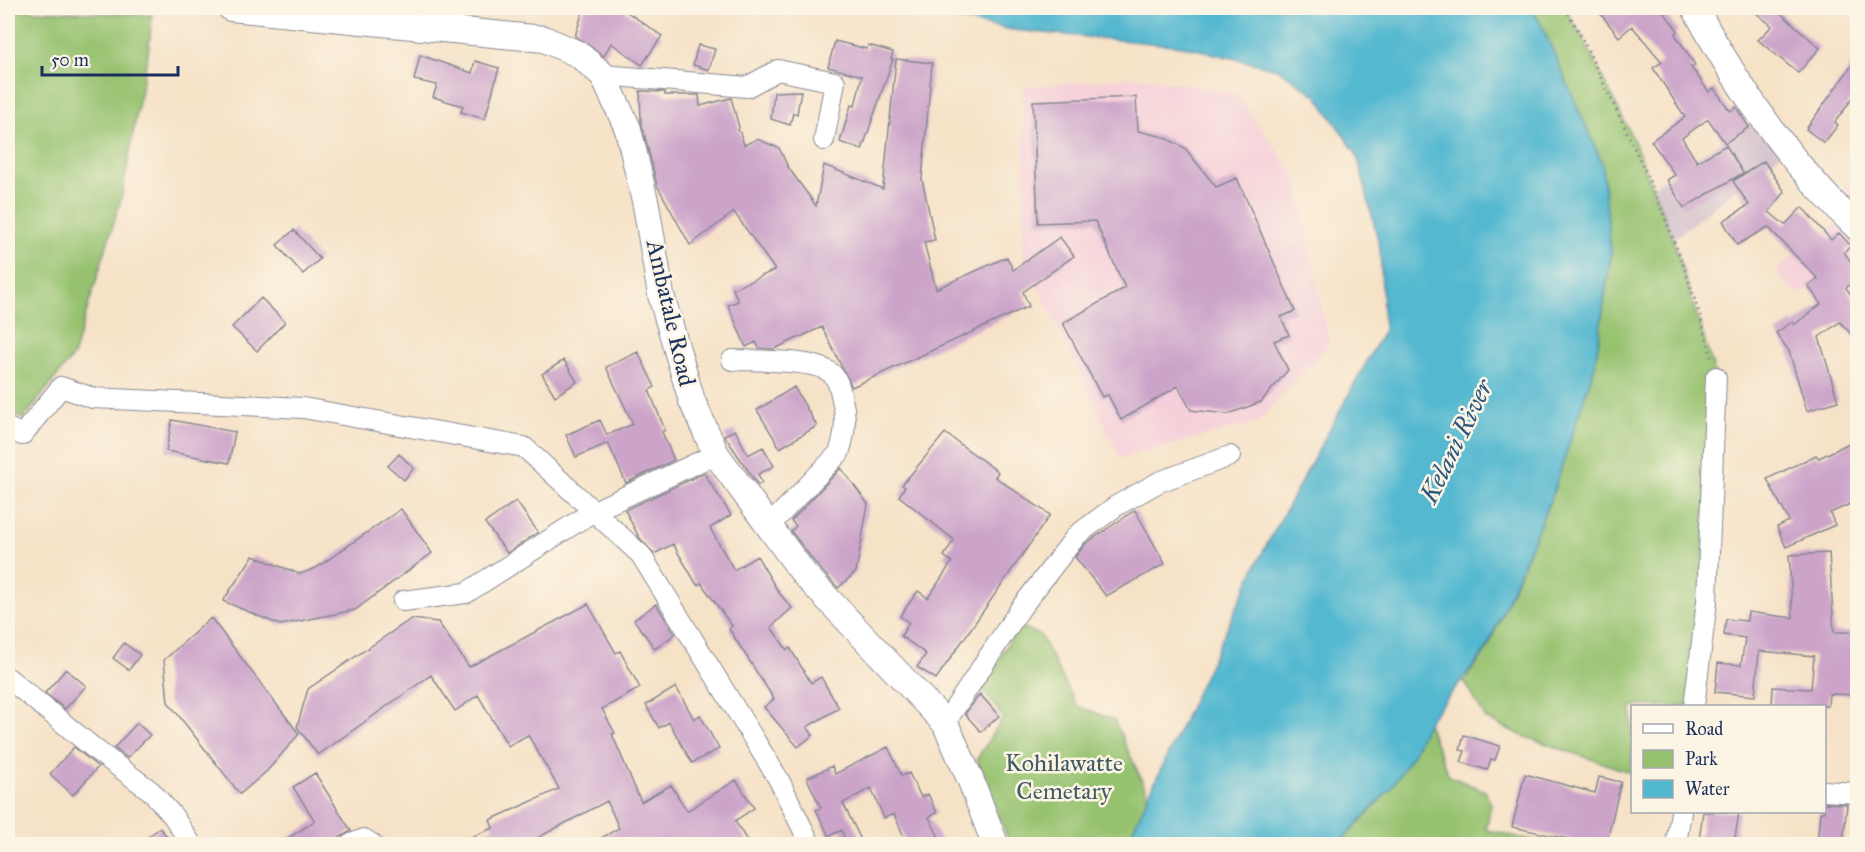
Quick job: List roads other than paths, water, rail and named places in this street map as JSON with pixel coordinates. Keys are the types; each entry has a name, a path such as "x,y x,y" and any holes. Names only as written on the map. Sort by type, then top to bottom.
{"main road":[{"name":"Ambatale Road","path":"231,8 544,39 578,54 603,75 628,129 646,205 661,295 692,401 716,454 804,574 945,723 971,781 994,844"},
{"path":"1695,8 1760,116 1809,176 1857,228"}],"street":[{"path":"603,75 747,87 778,70 835,82 824,140"},
{"path":"732,360 809,364 831,372 838,383 845,411 843,441 839,453 769,526"},
{"path":"1694,705 1707,601 1716,377"},
{"path":"8,428 22,435 61,387 93,398 303,408 525,447 641,555 779,780 810,844"},
{"path":"403,601 466,593 594,511 716,454"},
{"path":"945,723 1020,609 1077,535 1116,506 1159,482 1230,456"},
{"path":"8,678 151,791 173,816 191,844"},
{"path":"1826,791 1857,793"},
{"path":"1676,844 1681,813"},
{"path":"351,844 364,839 372,844"}],"water":[{"name":"Kelani River","path":"899,8 1530,8 1541,24 1602,163 1611,254 1595,365 1552,496 1486,650 1427,723 1413,754 1391,788 1338,844 1126,844 1260,557 1384,330 1380,248 1357,155 1317,96 1277,69 1183,46 1013,30"}],"park label":[{"name":"Kohilawatte Cemetary","path":"1064,777"}]}
